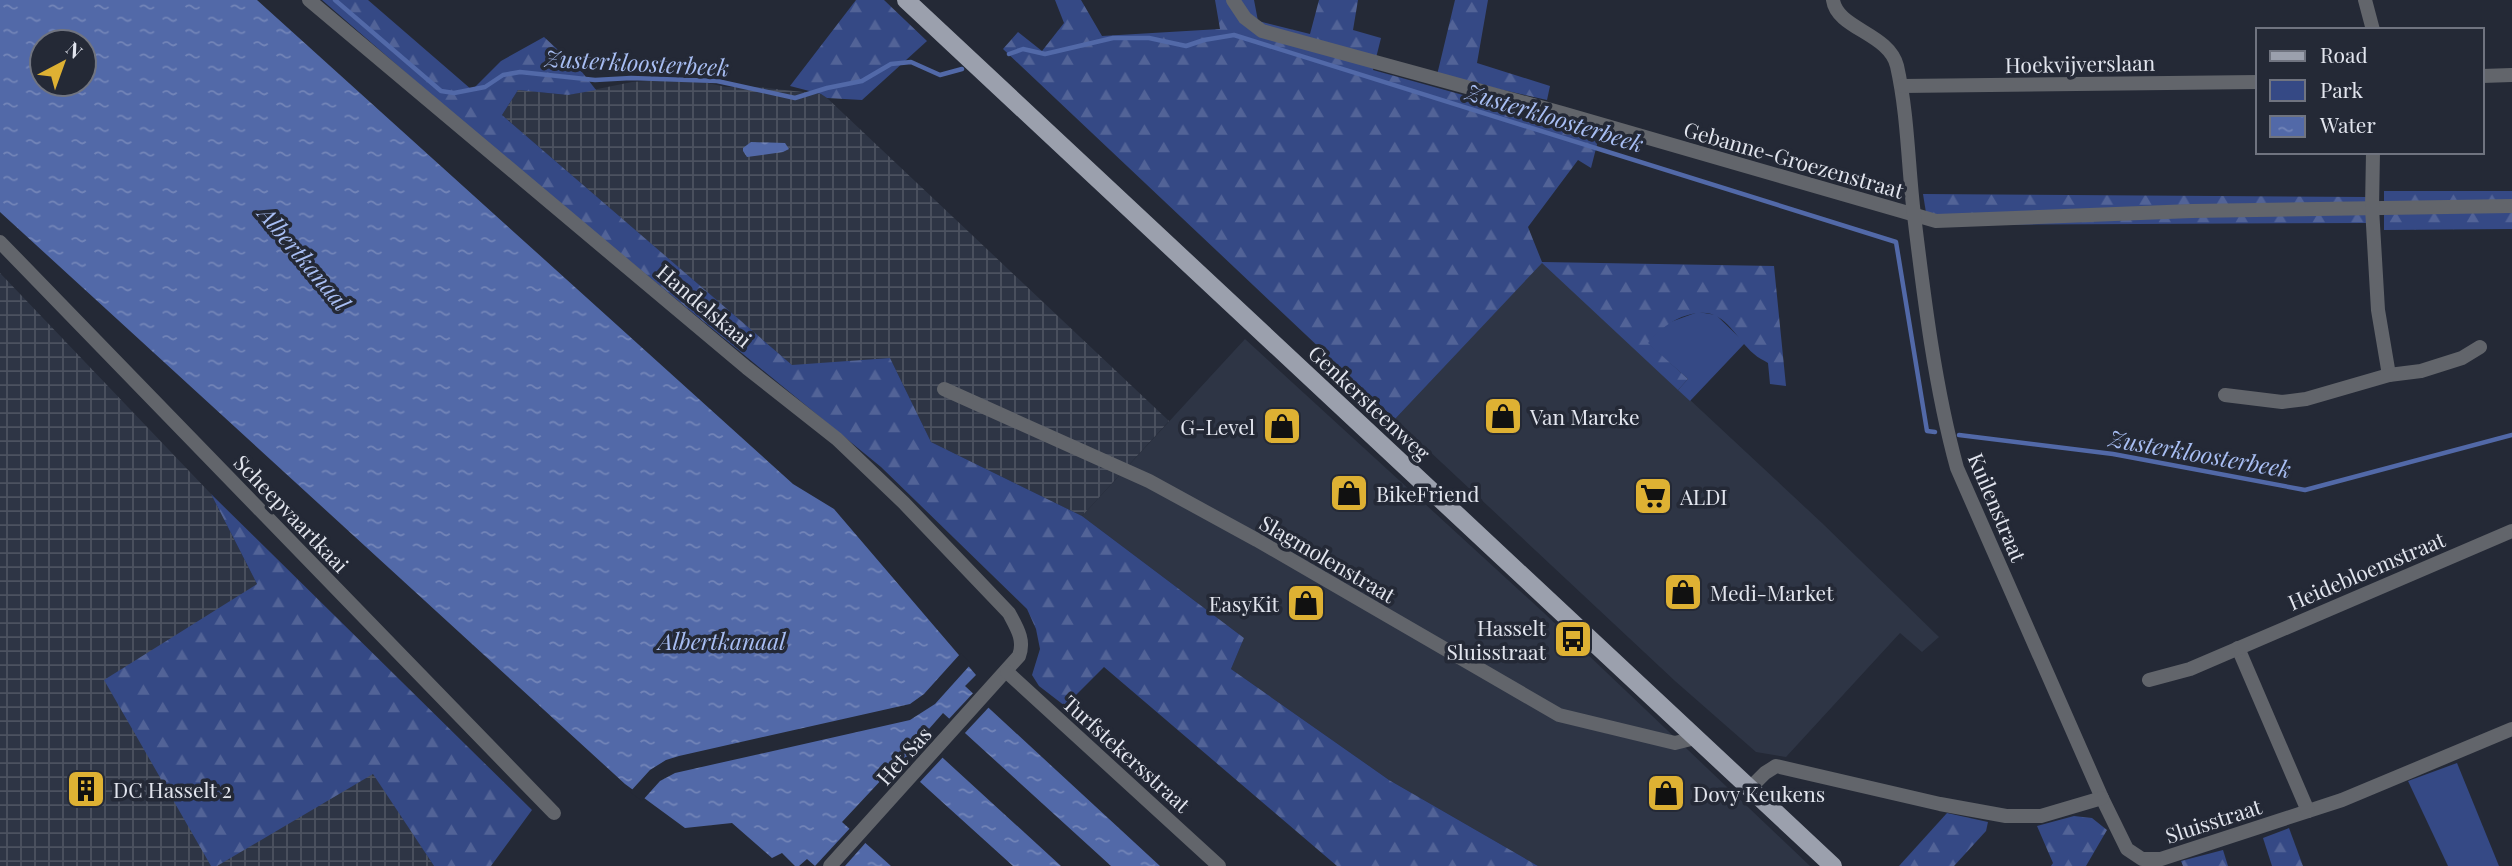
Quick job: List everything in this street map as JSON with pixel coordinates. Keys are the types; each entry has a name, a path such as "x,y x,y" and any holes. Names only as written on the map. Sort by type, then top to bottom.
{"main road":[{"name":"Genkersteenweg","path":"906,0 1833,866"}],"street":[{"name":"Handelskaai","path":"309,0 873,472 1009,613 1023,646 1007,672"},
{"name":"Gebanne-Groezenstraat","path":"1233,0 1245,18 1262,31 1575,117 1936,221 2179,212 2512,206"},
{"path":"1833,0 1838,13 1888,47 1895,58 1902,86 1914,216"},
{"path":"2365,0 2372,28"},
{"path":"2484,76 2512,75"},
{"name":"Hoekvijverslaan","path":"1902,86 2256,82"},
{"path":"2373,154 2372,208 2378,310 2389,375"},
{"name":"Kuilenstraat","path":"1914,216 1944,420 1957,468 2102,798"},
{"name":"Scheepvaartkaai","path":"0,242 554,813"},
{"path":"2225,395 2282,402 2306,399 2389,375 2421,371 2462,358 2480,347"},
{"name":"Slagmolenstraat","path":"944,390 1149,481 1257,540 1559,715 1675,743 1695,738"},
{"name":"Heidebloemstraat","path":"2149,680 2190,669 2512,531"},
{"path":"2238,648 2308,811"},
{"name":"Het Sas","path":"830,866 1007,672"},
{"name":"Turfstekersstraat","path":"1007,672 1219,866"},
{"name":"Sluisstraat","path":"2102,798 2127,849 2142,859 2161,859 2342,800 2512,729"},
{"path":"1750,788 1776,766 1940,804 2006,816 2041,816 2102,798"}],"shaded area":[{"path":"678,79 726,87 757,87 821,94 827,98 1169,421 1082,516 931,442 890,358 793,366 502,115 518,90 568,95 632,82"},
{"path":"1542,262 1822,523 1939,637 1922,652 1900,633 1786,757 1756,752 1675,681 1395,419"},
{"path":"0,273 211,494 257,584 373,773 434,866 0,866"},
{"path":"1245,339 1543,612 1810,866 1538,866 1389,780 1231,669 1244,638 1082,516"}],"green space":[{"path":"322,0 368,0 472,90 501,61 544,37 582,72 596,90 568,95 518,90 502,115 792,365 890,358 931,442 1082,516 1244,638 1231,669 1389,780 1538,866 1337,866 1104,667 1065,706 1039,686 1032,675 1040,649 1036,629 1027,609 881,467 510,163"},
{"path":"856,0 884,0 927,41 862,100 827,98 790,86"},
{"path":"1055,0 1081,0 1102,36 1220,29 1215,0 1254,0 1258,21 1310,34 1319,0 1358,0 1353,30 1381,38 1373,70 1600,133 1591,168 1578,160 1528,227 1542,262 1774,266 1786,386 1770,384 1768,363 1754,354 1719,317 1700,313 1671,323 1648,343 1688,379 1678,390 1542,263 1395,419 1003,49 1018,32 1042,51 1064,23"},
{"path":"1455,0 1488,0 1477,63 1550,86 1547,100 1437,75"},
{"path":"2384,191 2512,191 2512,229 2384,230"},
{"path":"1923,194 2366,197 2367,223 1928,225"},
{"path":"1698,312 1716,315 1745,343 1690,401 1678,390 1688,379 1647,343 1665,324"},
{"path":"211,494 532,810 491,866 434,866 373,774 217,866 211,866 104,680 257,584"},
{"path":"2457,763 2499,866 2448,866 2408,781"},
{"path":"1947,813 1988,822 1986,831 1954,866 1899,866"},
{"path":"2074,816 2092,818 2107,830 2086,866 2051,866 2053,863 2037,826"},
{"path":"2289,828 2303,866 2272,866 2263,838"},
{"path":"2223,850 2228,866 2183,866 2181,861"}],"water":[{"name":"Albertkanaal","path":"0,0 257,0 793,484 834,509 976,675 965,686 1160,866 1111,866 943,713 921,738 1061,866 1013,866 898,762 842,822 891,866 815,866 807,859 795,866 782,853 772,858 732,823 685,828 625,784 0,212"},
{"path":"751,142 785,143 789,149 747,157 743,148"}],"pier":[{"path":"961,653 971,664 935,704 910,720 675,773 660,781 642,801 630,792 650,770 666,760 910,704 924,694"},
{"path":"975,691 990,706 963,735 947,721"},
{"path":"929,740 945,755 918,784 902,770"},
{"path":"852,826 868,840 845,866 815,866"}],"waterway":[{"name":"Zusterkloosterbeek","path":"335,0 441,91 454,93 485,87 503,75 520,72 595,80 631,78 717,81 795,98 862,81 891,64 911,62 940,75 962,69"},
{"name":"Zusterkloosterbeek","path":"1009,54 1023,49 1045,54 1113,38 1149,38 1186,46 1234,35 1896,242 1927,431 1935,432"},
{"name":"Zusterkloosterbeek","path":"1959,435 2113,454 2305,490 2512,435"}],"place":[{"name":"Van Marcke","path":"1503,416"},
{"name":"G-Level","path":"1282,426"},
{"name":"BikeFriend","path":"1349,493"},
{"name":"ALDI","path":"1653,496"},
{"name":"Medi-Market","path":"1683,592"},
{"name":"EasyKit","path":"1306,603"},
{"name":"Hasselt Sluisstraat","path":"1573,639"},
{"name":"DC Hasselt 2","path":"86,789"},
{"name":"Dovy Keukens","path":"1666,793"}]}
